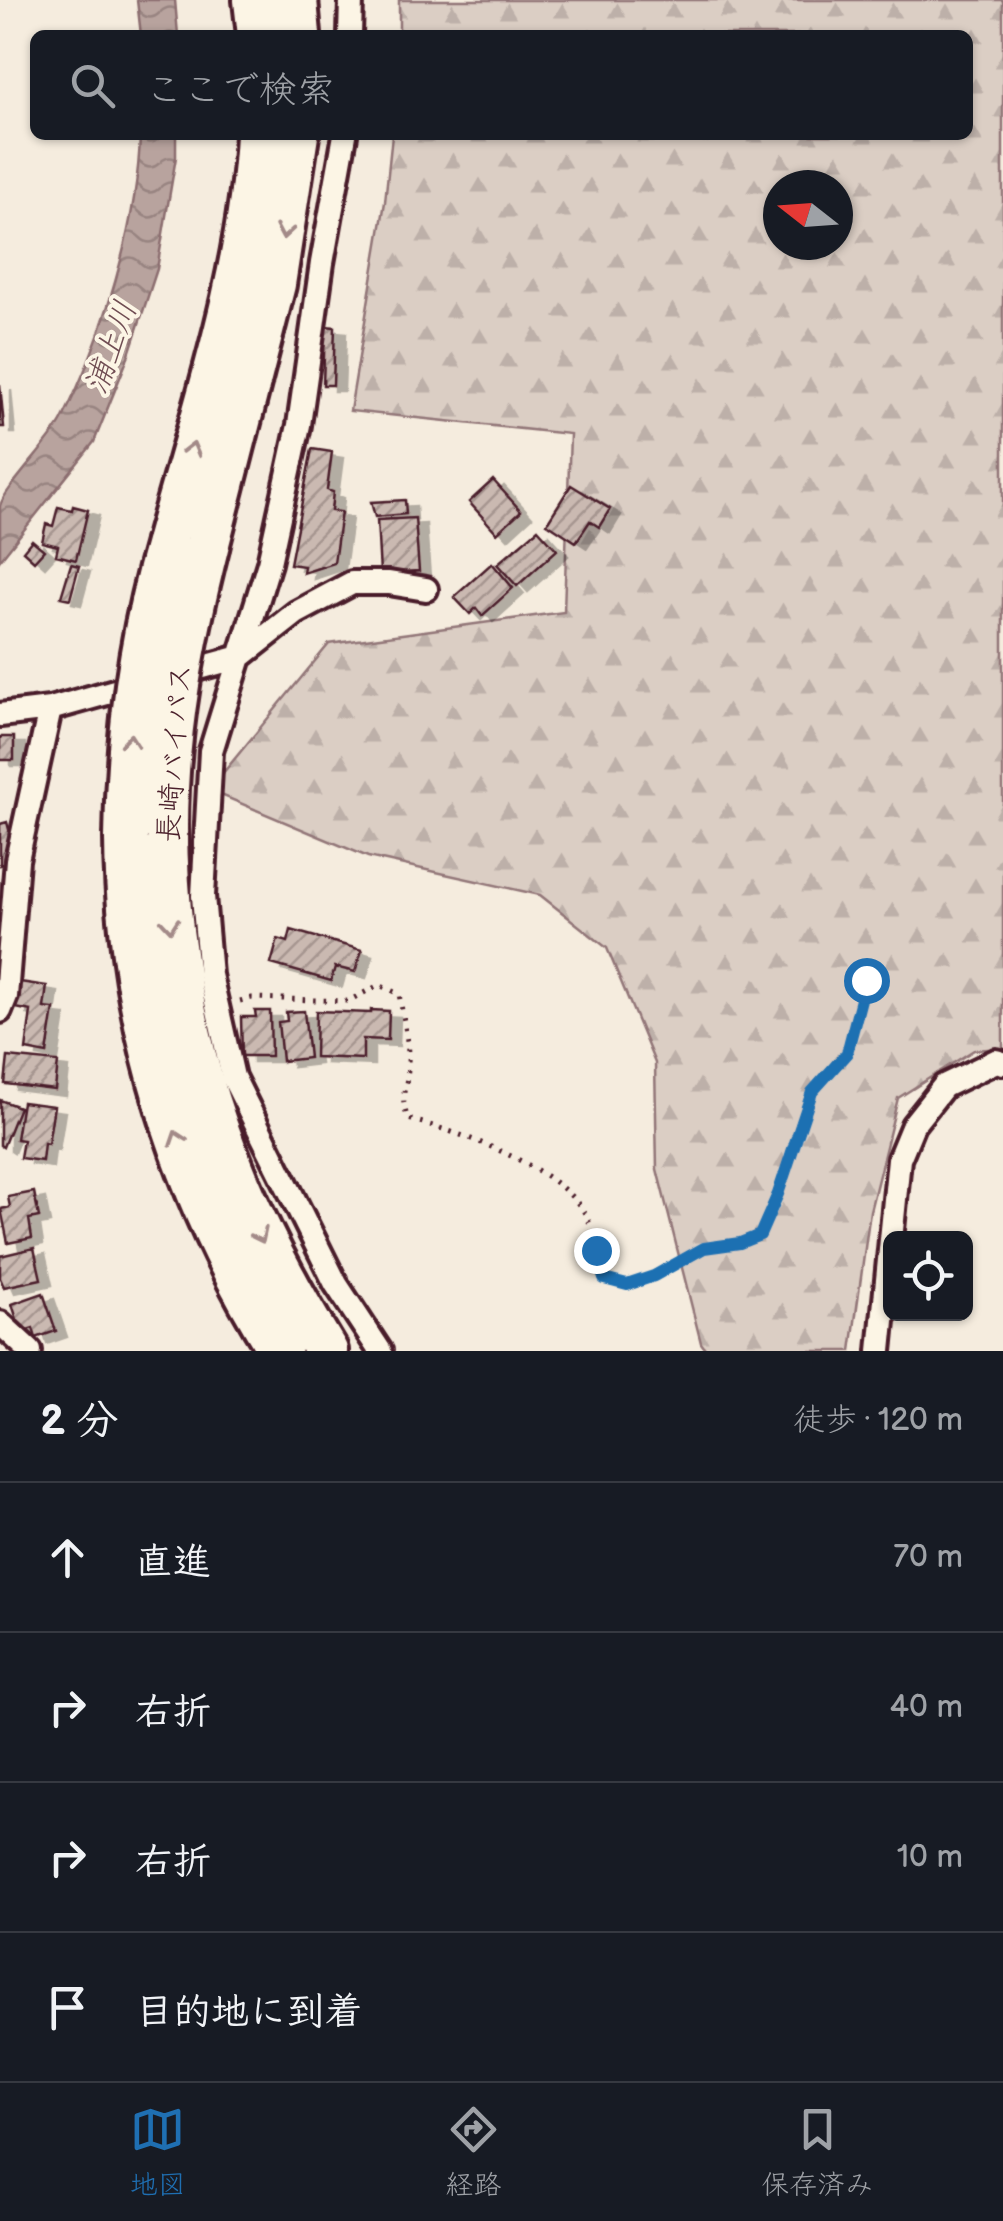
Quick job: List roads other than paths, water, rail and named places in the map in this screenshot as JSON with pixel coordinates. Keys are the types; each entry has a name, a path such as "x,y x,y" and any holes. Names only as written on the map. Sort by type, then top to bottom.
{"highway":[{"path":"255,0 258,30"},
{"path":"296,0 299,30"},
{"name":"長崎バイパス","path":"257,140 251,197 187,543 181,652 166,785 146,833 131,940 160,1085 213,1230 280,1351"},
{"name":"長崎バイパス","path":"187,543 274,284 296,140"},
{"name":"長崎バイパス","path":"146,833 166,878 178,980 211,1119 270,1256 326,1351"}],"street":[{"path":"350,30 351,0"},
{"path":"345,140 322,263 299,424 269,563 211,751 203,896 210,976 233,1078 336,1284 380,1351"},
{"path":"0,715 50,709 240,656 296,613 352,583 426,589"},
{"path":"0,1011 6,996 17,860 50,709"},
{"path":"880,1351 899,1159 913,1125 944,1086 996,1061 1003,1063"},
{"path":"0,1323 30,1351"}],"water":[{"path":"137,0 175,0 178,30 140,30"},
{"name":"浦上川","path":"140,140 176,140 157,269 127,360 94,442 0,560 0,506 62,420 91,355 125,243"}]}
